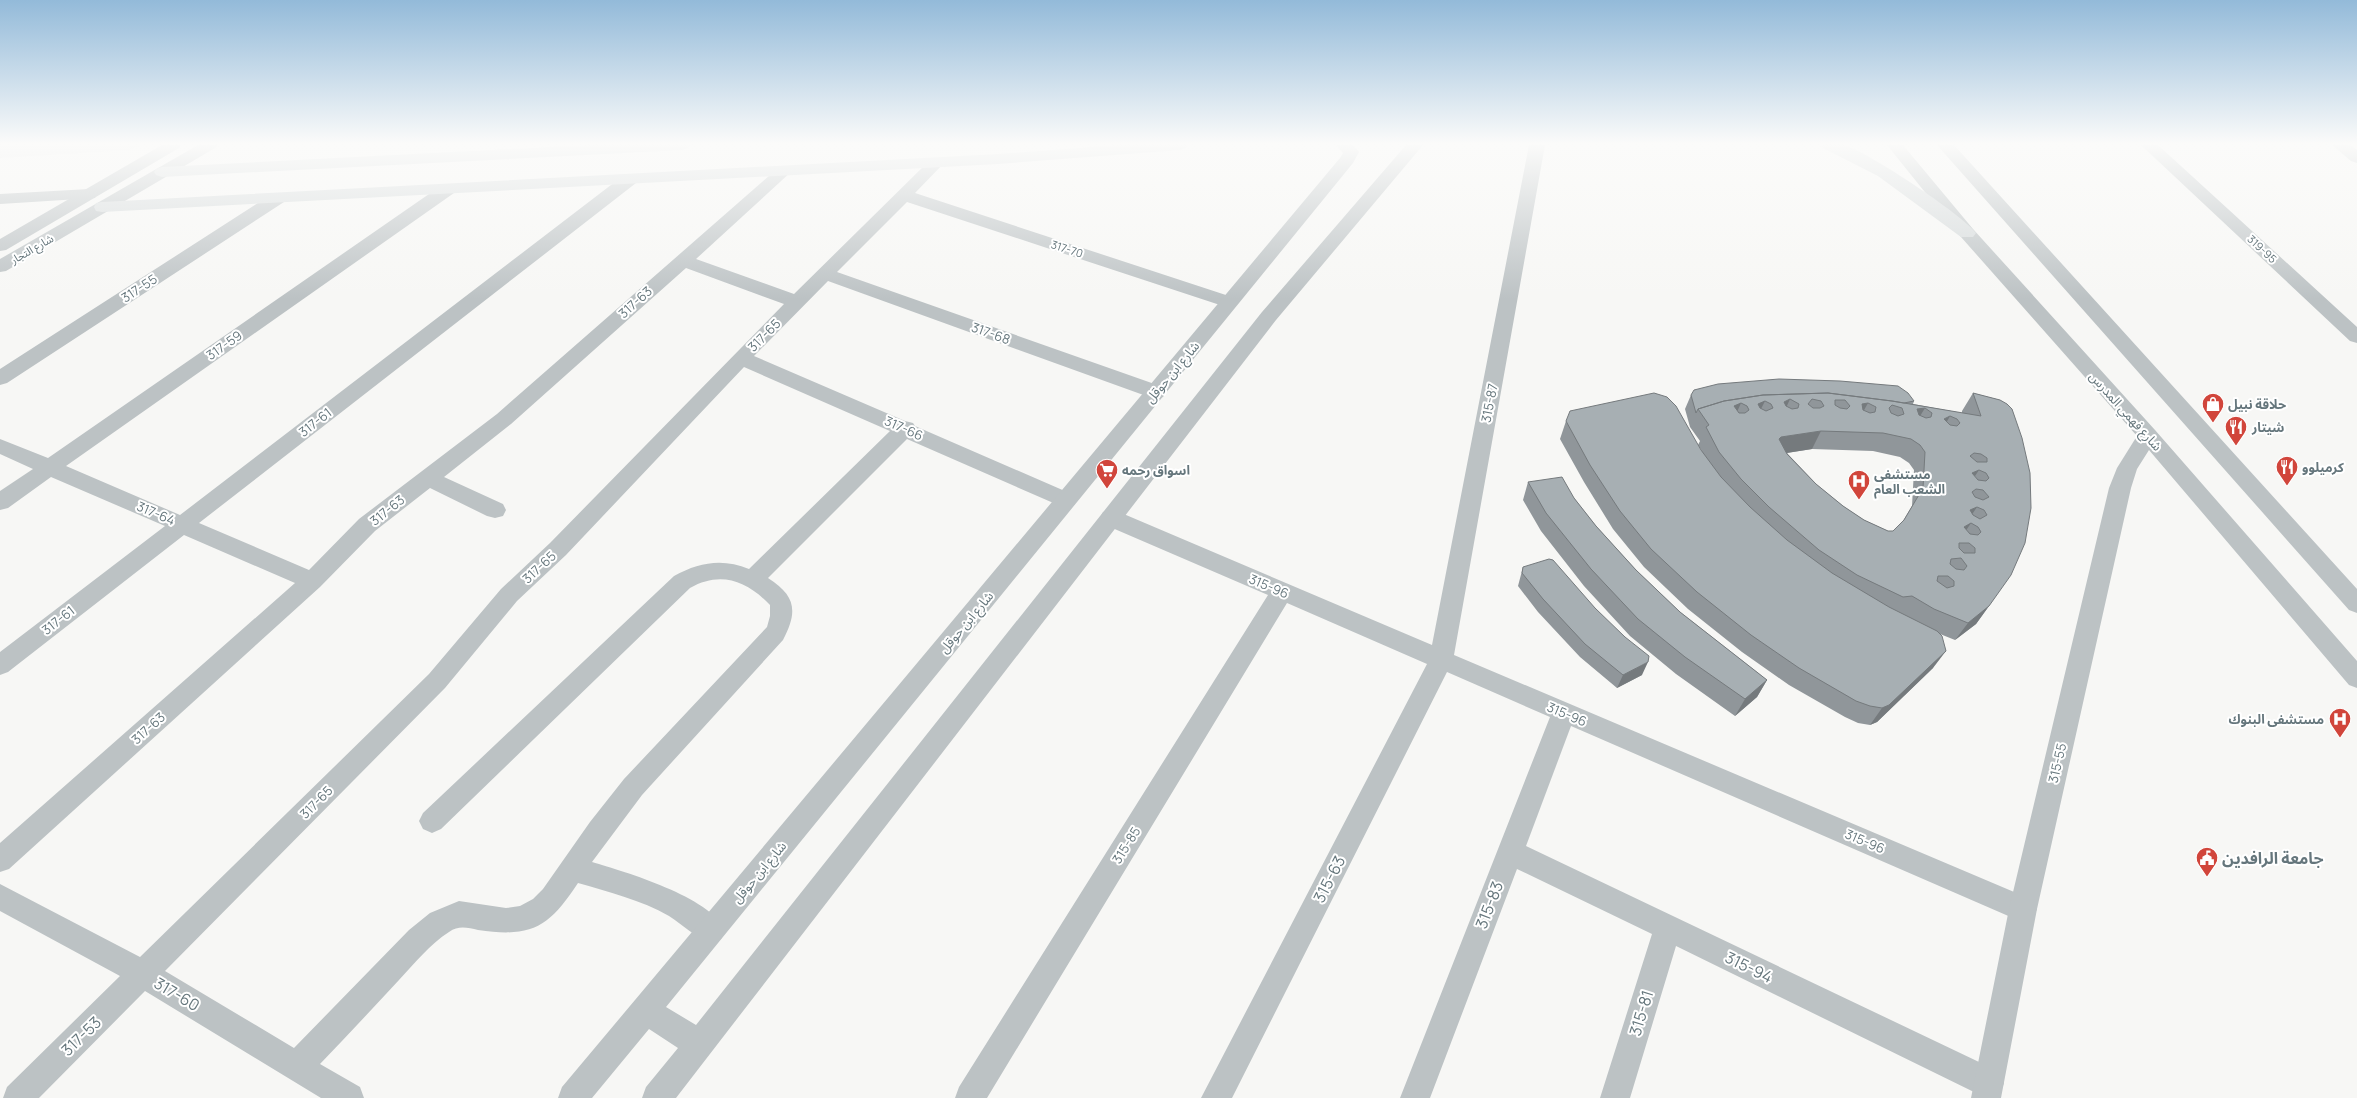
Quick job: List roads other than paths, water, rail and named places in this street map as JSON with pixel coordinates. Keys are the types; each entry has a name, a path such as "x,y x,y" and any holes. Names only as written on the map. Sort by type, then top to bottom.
{"main road":[{"path":"102,207 311,196"},
{"path":"1919,196 1967,233"}],"street":[{"path":"0,199 49,196"},
{"path":"0,246 85,196"},
{"name":"شارع التجار","path":"0,267 120,196"},
{"name":"317-59","path":"0,502 438,196"},
{"name":"317-61","path":"0,665 608,196"},
{"name":"317-63","path":"0,860 312,581 367,525 504,419 755,196"},
{"name":"317-65","path":"144,974 437,681 509,595 558,549 741,358 903,196"},
{"name":"317-70","path":"908,196 1229,302"},
{"name":"شارع ابن حوقل","path":"573,1098 1317,196"},
{"path":"657,1098 1270,316 1372,196"},
{"name":"315-87","path":"1442,660 1528,196"},
{"name":"شارع فهمي المدرس","path":"1937,196 1967,233 2148,435 2357,678"},
{"path":"1991,196 2357,604"},
{"name":"319-95","path":"2205,196 2357,337"},
{"name":"317-55","path":"0,378 278,198"},
{"path":"682,260 797,302"},
{"name":"317-68","path":"826,274 1156,392"},
{"name":"317-66","path":"741,358 906,428 1066,500"},
{"path":"752,580 906,428"},
{"name":"315-55","path":"1987,1090 2023,909 2120,488 2127,468 2148,435"},
{"name":"317-64","path":"0,446 312,581"},
{"path":"428,478 494,510"},
{"name":"315-96","path":"1111,518 2023,909"},
{"path":"297,1067 420,939 440,922 460,914 506,921 524,918 543,908 553,898 599,830 633,787 775,633 783,618 781,603 774,593 752,580 727,570 712,570 696,574 682,582 432,821"},
{"name":"315-85","path":"970,1098 1282,592"},
{"name":"315-63","path":"1216,1098 1442,660"},
{"name":"315-83","path":"1415,1098 1564,712"},
{"name":"315-94","path":"1510,852 1668,928 1987,1090"},
{"path":"572,869 633,886 678,907 711,930"},
{"name":"317-60","path":"0,897 144,974 349,1098"},
{"name":"315-81","path":"1615,1098 1668,928"},
{"name":"317-53","path":"18,1098 144,974"},
{"path":"645,1010 699,1044"}],"place":[{"name":"حلاقة نبيل","path":"2213,424"},
{"name":"شيتار","path":"2236,446"},
{"name":"كرميلوو","path":"2287,486"},
{"name":"اسواق رحمه","path":"1107,490"},
{"name":"مستشفى الشعب العام","path":"1859,500"},
{"name":"مستشفى البنوك","path":"2340,738"},
{"name":"جامعة الرافدين","path":"2207,878"}]}
